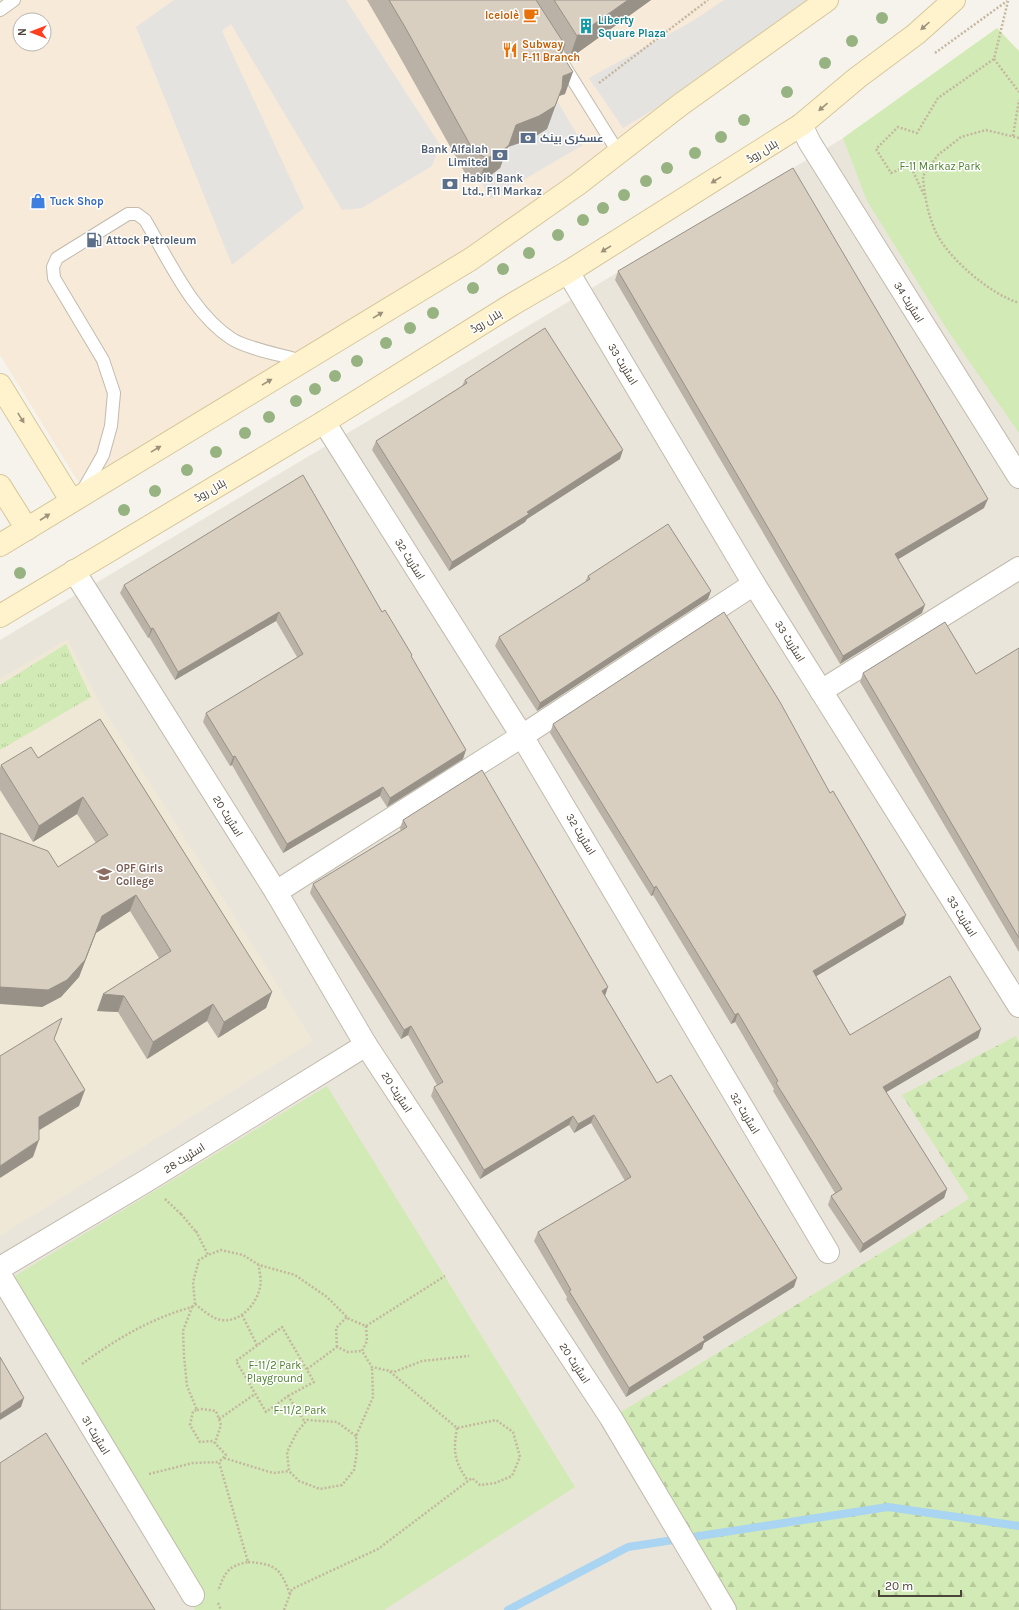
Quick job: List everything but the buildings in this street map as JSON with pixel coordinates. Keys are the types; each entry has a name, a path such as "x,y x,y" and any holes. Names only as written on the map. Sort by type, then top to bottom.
{"street":[{"path":"0,545 76,497 471,260 578,184 680,105 827,0"},
{"name":"ہلال روڈ","path":"0,616 324,422 513,304 568,272 801,126 857,78 916,34 954,0"},
{"name":"اسٹریٹ 34","path":"801,126 1019,477"},
{"name":"اسٹریٹ 33","path":"568,272 754,584 1019,1006"},
{"path":"0,385 76,497"},
{"name":"اسٹریٹ 32","path":"324,422 522,736 828,1252"},
{"path":"0,486 27,529"},
{"path":"821,691 1019,568"},
{"name":"اسٹریٹ 20","path":"74,571 276,892 366,1045 606,1411 653,1487 725,1610"},
{"path":"276,892 522,736 754,584"},
{"name":"اسٹریٹ 28","path":"0,1268 146,1181 366,1045"},
{"name":"اسٹریٹ 31","path":"0,1275 193,1595"}],"lane":[{"path":"0,10 14,0"},
{"path":"557,54 618,152"},
{"path":"76,497 103,455 111,426 114,393 103,360 54,278 53,267 57,258 128,214 137,214 145,220 196,305 212,324 233,340 302,361"}],"path":[{"path":"582,94 708,0"},
{"path":"1008,1 994,59 938,98 917,133 898,127 876,149 891,172 910,165 924,195 938,237 958,261 981,282 1019,303"},
{"path":"994,59 1019,92"},
{"path":"1012,136 1019,100"},
{"path":"924,195 923,176 938,155 961,137 986,130 1019,138"},
{"path":"180,1213 197,1232 208,1255"},
{"path":"259,1265 261,1286 251,1307 239,1317 222,1320 209,1315 195,1304 193,1282 199,1260 221,1250 242,1255 259,1265 295,1275 327,1297 347,1317 366,1326"},
{"path":"366,1326 444,1276"},
{"path":"195,1304 192,1307 184,1331 184,1356 187,1386 197,1410"},
{"path":"64,1381 72,1371 103,1348 137,1329 171,1313 192,1307"},
{"path":"242,1315 258,1345"},
{"path":"337,1346 336,1328 347,1317"},
{"path":"362,1351 367,1341 366,1326"},
{"path":"282,1327 314,1382 288,1396 266,1412 236,1361 258,1345 282,1327"},
{"path":"337,1346 348,1352 362,1351"},
{"path":"307,1369 337,1346"},
{"path":"356,1436 337,1422 306,1420 297,1432 288,1452 289,1471 299,1481 320,1489 342,1485 354,1470 357,1452 356,1436 373,1397 372,1367 362,1351"},
{"path":"372,1367 394,1372 422,1361 469,1356"},
{"path":"388,1370 457,1428"},
{"path":"219,1419 255,1394"},
{"path":"288,1396 305,1422"},
{"path":"126,1484 153,1472 193,1463 219,1462 226,1455 214,1441 200,1442 190,1425 194,1411 202,1409 216,1411 221,1425 215,1442"},
{"path":"284,1610 292,1589 378,1549 472,1478 480,1485 495,1483 512,1476 520,1457 513,1432 496,1420 457,1428"},
{"path":"457,1428 454,1447 459,1468 468,1481"},
{"path":"223,1458 273,1473 289,1471"},
{"path":"219,1462 248,1562"},
{"path":"218,1592 222,1578 233,1565 248,1562 267,1563 282,1574 290,1594"},
{"path":"216,1600 221,1610"}],"shaded area":[{"path":"0,0 823,0 514,226 82,488 0,355"},
{"path":"174,0 346,0 440,145 432,166 362,208 342,210 231,24 222,31 304,208 232,265 136,27"},
{"path":"724,0 813,0 724,67 623,128 589,78 691,22"},
{"path":"973,61 1019,109 1019,1610 0,1610 0,640"},
{"path":"550,88 583,145 491,199 458,142"},
{"name":"OPF Girls College","path":"67,639 102,707 313,1041 0,1236 0,679"}],"green space":[{"name":"F-11 Markaz Park","path":"997,28 1019,51 1019,433 948,331 867,201 843,138"},
{"path":"66,644 91,697 0,750 0,685"},
{"path":"1016,1036 1019,1042 1019,1610 730,1610 611,1418 969,1199 902,1095"},
{"name":"F-11/2 Park","path":"327,1086 575,1487 384,1610 195,1610 0,1290 0,1285"}],"waterway":[{"path":"508,1610 628,1547 888,1507 1019,1526"}],"place":[{"name":"Iceiolè","path":"531,15"},
{"name":"Liberty Square Plaza","path":"586,26"},
{"name":"Subway F-11 Branch","path":"510,50"},
{"name":"عسکری بینک","path":"528,138"},
{"name":"Bank Alfalah Limited","path":"500,155"},
{"name":"Habib Bank Ltd., F11 Markaz","path":"450,184"},
{"name":"Tuck Shop","path":"38,201"},
{"name":"Attock Petroleum","path":"94,240"},
{"name":"OPF Girls College","path":"104,874"}],"park label":[{"name":"F-11/2 Park Playground","path":"275,1371"}]}
